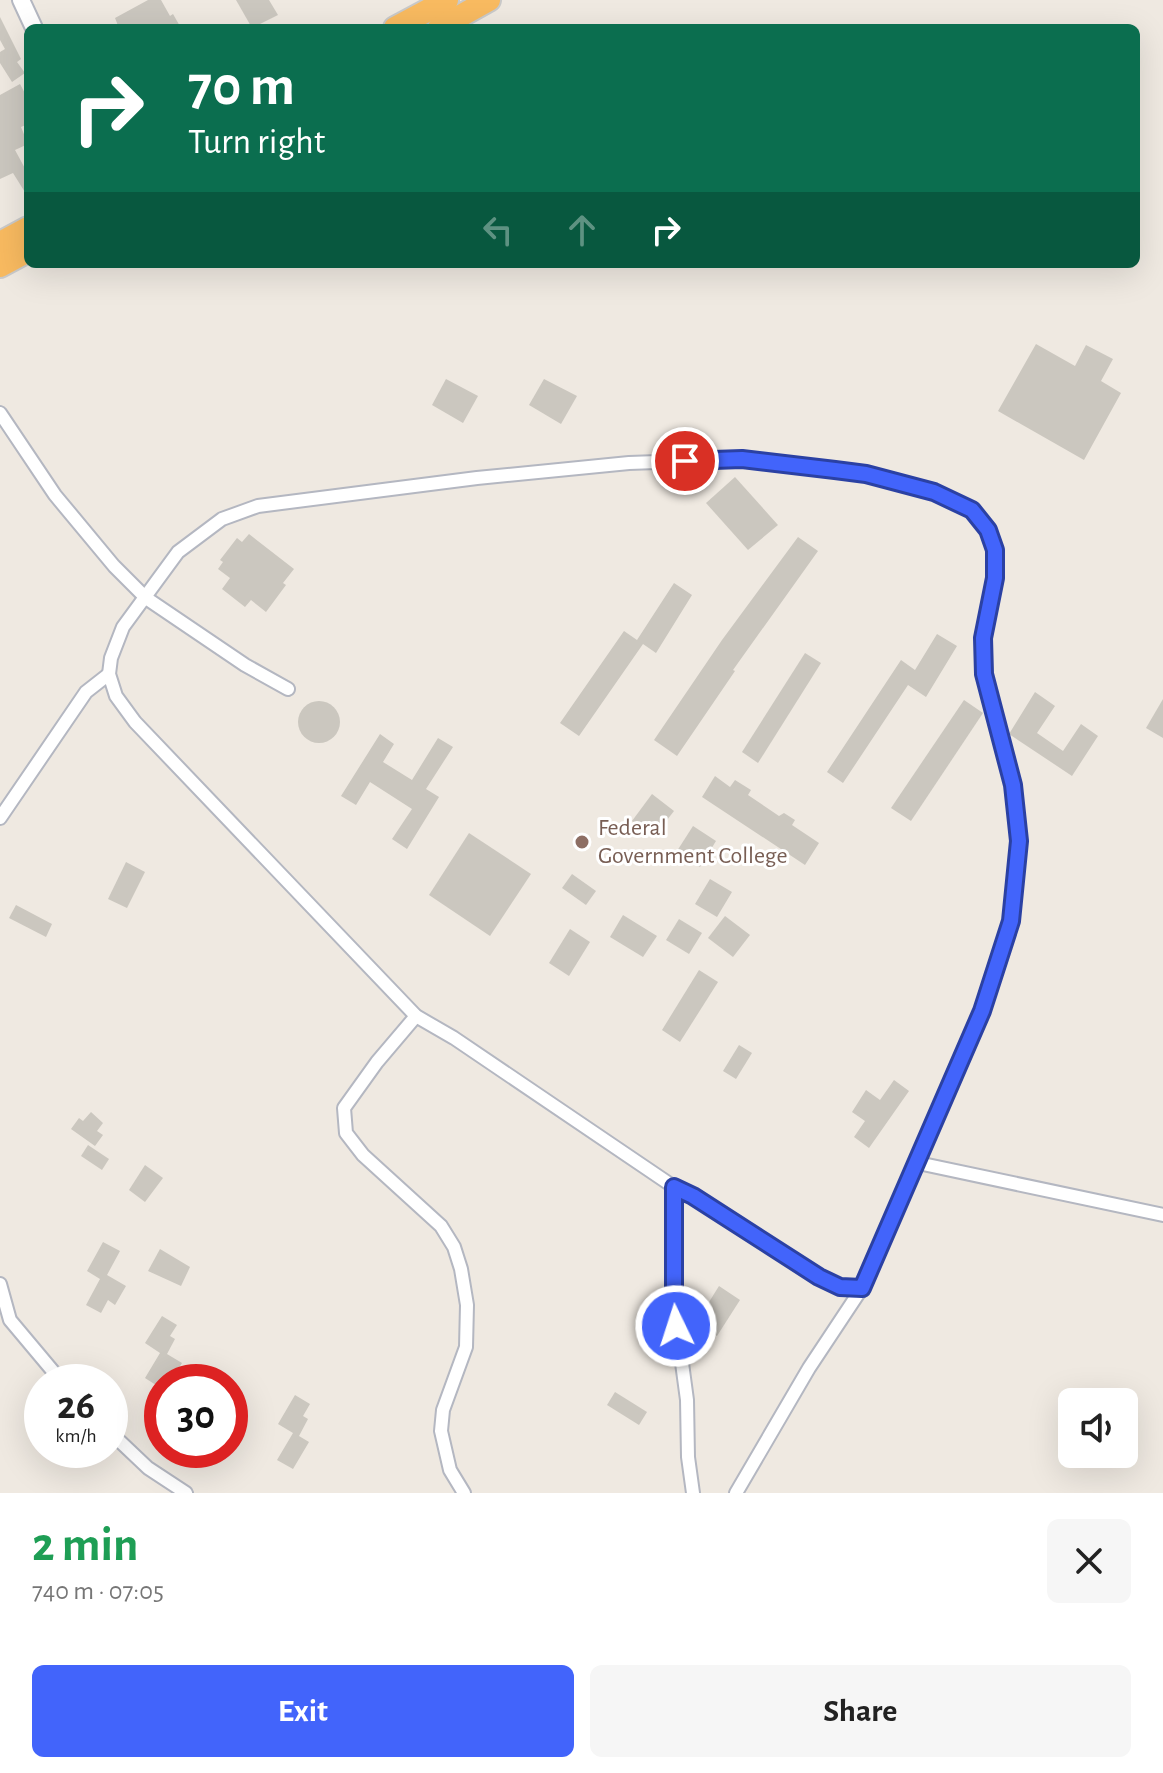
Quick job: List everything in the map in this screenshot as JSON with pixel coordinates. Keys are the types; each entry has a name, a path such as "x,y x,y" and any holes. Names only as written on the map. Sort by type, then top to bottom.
{"highway":[{"path":"402,24 447,0"},
{"path":"446,24 489,0"},
{"path":"0,243 24,230"},
{"path":"0,266 24,253"}],"street":[{"path":"21,0 32,24"},
{"path":"0,413 55,495 114,566 146,598 245,665 288,689"},
{"path":"740,1491 809,1368 862,1288 982,1011 1011,921 1019,841 1013,785 984,674 983,638 995,578 995,550 988,530 972,510 934,492 866,474 742,459 629,463 477,478 258,506 222,519 178,552 123,627 111,658 109,674 116,696 135,722 416,1016 454,1038 674,1187 819,1277 840,1287 862,1288"},
{"path":"0,818 86,692 109,674"},
{"path":"416,1016 344,1108 346,1133 363,1155 441,1226 454,1247 467,1305 466,1347 443,1410 441,1431 450,1470 464,1493"},
{"path":"918,1163 1163,1215"},
{"path":"674,1187 674,1304 687,1400 688,1457 693,1493"},
{"path":"0,1284 10,1320 47,1364"},
{"path":"128,1449 148,1468 186,1493"}],"building":[{"path":"148,0 161,0 179,24 117,24 115,18"},
{"path":"236,0 269,0 278,15 260,24 250,24"},
{"path":"0,17 21,59 17,62 24,72 12,82 0,63 0,52 5,49 0,40"},
{"path":"20,84 24,92 24,126 21,127 24,146 15,150 24,167 24,191 13,173 0,179 0,95"},
{"path":"1036,344 1075,366 1086,345 1113,359 1101,381 1121,393 1084,460 998,411"},
{"path":"446,379 478,396 463,423 432,405"},
{"path":"544,379 577,396 561,424 529,405"},
{"path":"735,477 778,525 748,550 706,503"},
{"path":"249,534 294,569 266,612 251,600 245,607 222,589 230,578 218,569 223,562 220,560 237,538 242,542"},
{"path":"798,537 818,551 733,670 677,756 654,740"},
{"path":"674,583 692,595 656,653 643,644 579,736 560,723 624,631 637,640"},
{"path":"937,634 957,646 926,697 908,685 843,783 827,772 901,660 915,670"},
{"path":"805,653 821,663 758,763 742,752"},
{"path":"1035,692 1055,706 1037,733 1063,751 1081,724 1098,736 1072,776 1009,734"},
{"path":"1163,699 1163,738 1146,728"},
{"path":"964,700 983,713 911,821 891,808"},
{"path":"319,701 334,707 340,722 334,737 319,743 304,737 298,722 304,707"},
{"path":"380,734 394,744 383,762 412,780 438,738 453,747 426,789 439,797 407,849 392,839 412,809 370,782 356,805 341,796"},
{"path":"715,776 730,787 735,780 751,790 748,795 779,816 784,813 795,820 792,825 819,843 805,865 702,797"},
{"path":"652,794 674,811 653,838 632,821"},
{"path":"693,826 716,841 700,867 677,851"},
{"path":"469,833 531,874 490,936 429,895"},
{"path":"126,862 145,872 127,908 108,899"},
{"path":"572,874 596,891 586,905 562,888"},
{"path":"710,879 732,892 717,917 695,904"},
{"path":"16,905 52,924 46,937 9,918"},
{"path":"623,915 657,936 643,957 610,937"},
{"path":"725,916 750,935 733,957 708,938"},
{"path":"679,919 702,933 689,954 666,940"},
{"path":"570,929 590,942 569,976 549,963"},
{"path":"699,970 718,982 680,1042 662,1030"},
{"path":"739,1045 752,1053 736,1079 723,1071"},
{"path":"894,1080 909,1091 869,1148 854,1137 865,1121 852,1112 866,1090 880,1100"},
{"path":"91,1112 103,1123 97,1131 103,1135 95,1146 71,1129 79,1118 83,1121"},
{"path":"88,1145 109,1159 102,1170 81,1156"},
{"path":"145,1165 163,1178 145,1202 129,1190"},
{"path":"103,1242 120,1251 107,1275 126,1286 115,1305 108,1300 101,1313 86,1305 100,1279 87,1271"},
{"path":"160,1249 190,1267 181,1286 148,1271"},
{"path":"719,1286 740,1300 717,1336 696,1323"},
{"path":"162,1316 177,1325 170,1336 175,1339 167,1354 182,1363 153,1364 160,1353 145,1343"},
{"path":"615,1392 647,1412 639,1425 607,1405"},
{"path":"295,1395 310,1404 303,1416 308,1419 299,1436 309,1442 293,1469 277,1460 293,1433 278,1424"}],"place":[{"name":"Federal Government College","path":"582,842"}],"route":[{"path":"676,1326 674,1187 819,1277 840,1287 862,1288 982,1011 1011,921 1019,841 1013,785 996,730 984,674 983,638 995,578 995,550 988,530 972,510 934,492 866,474 742,459 685,461"}]}
